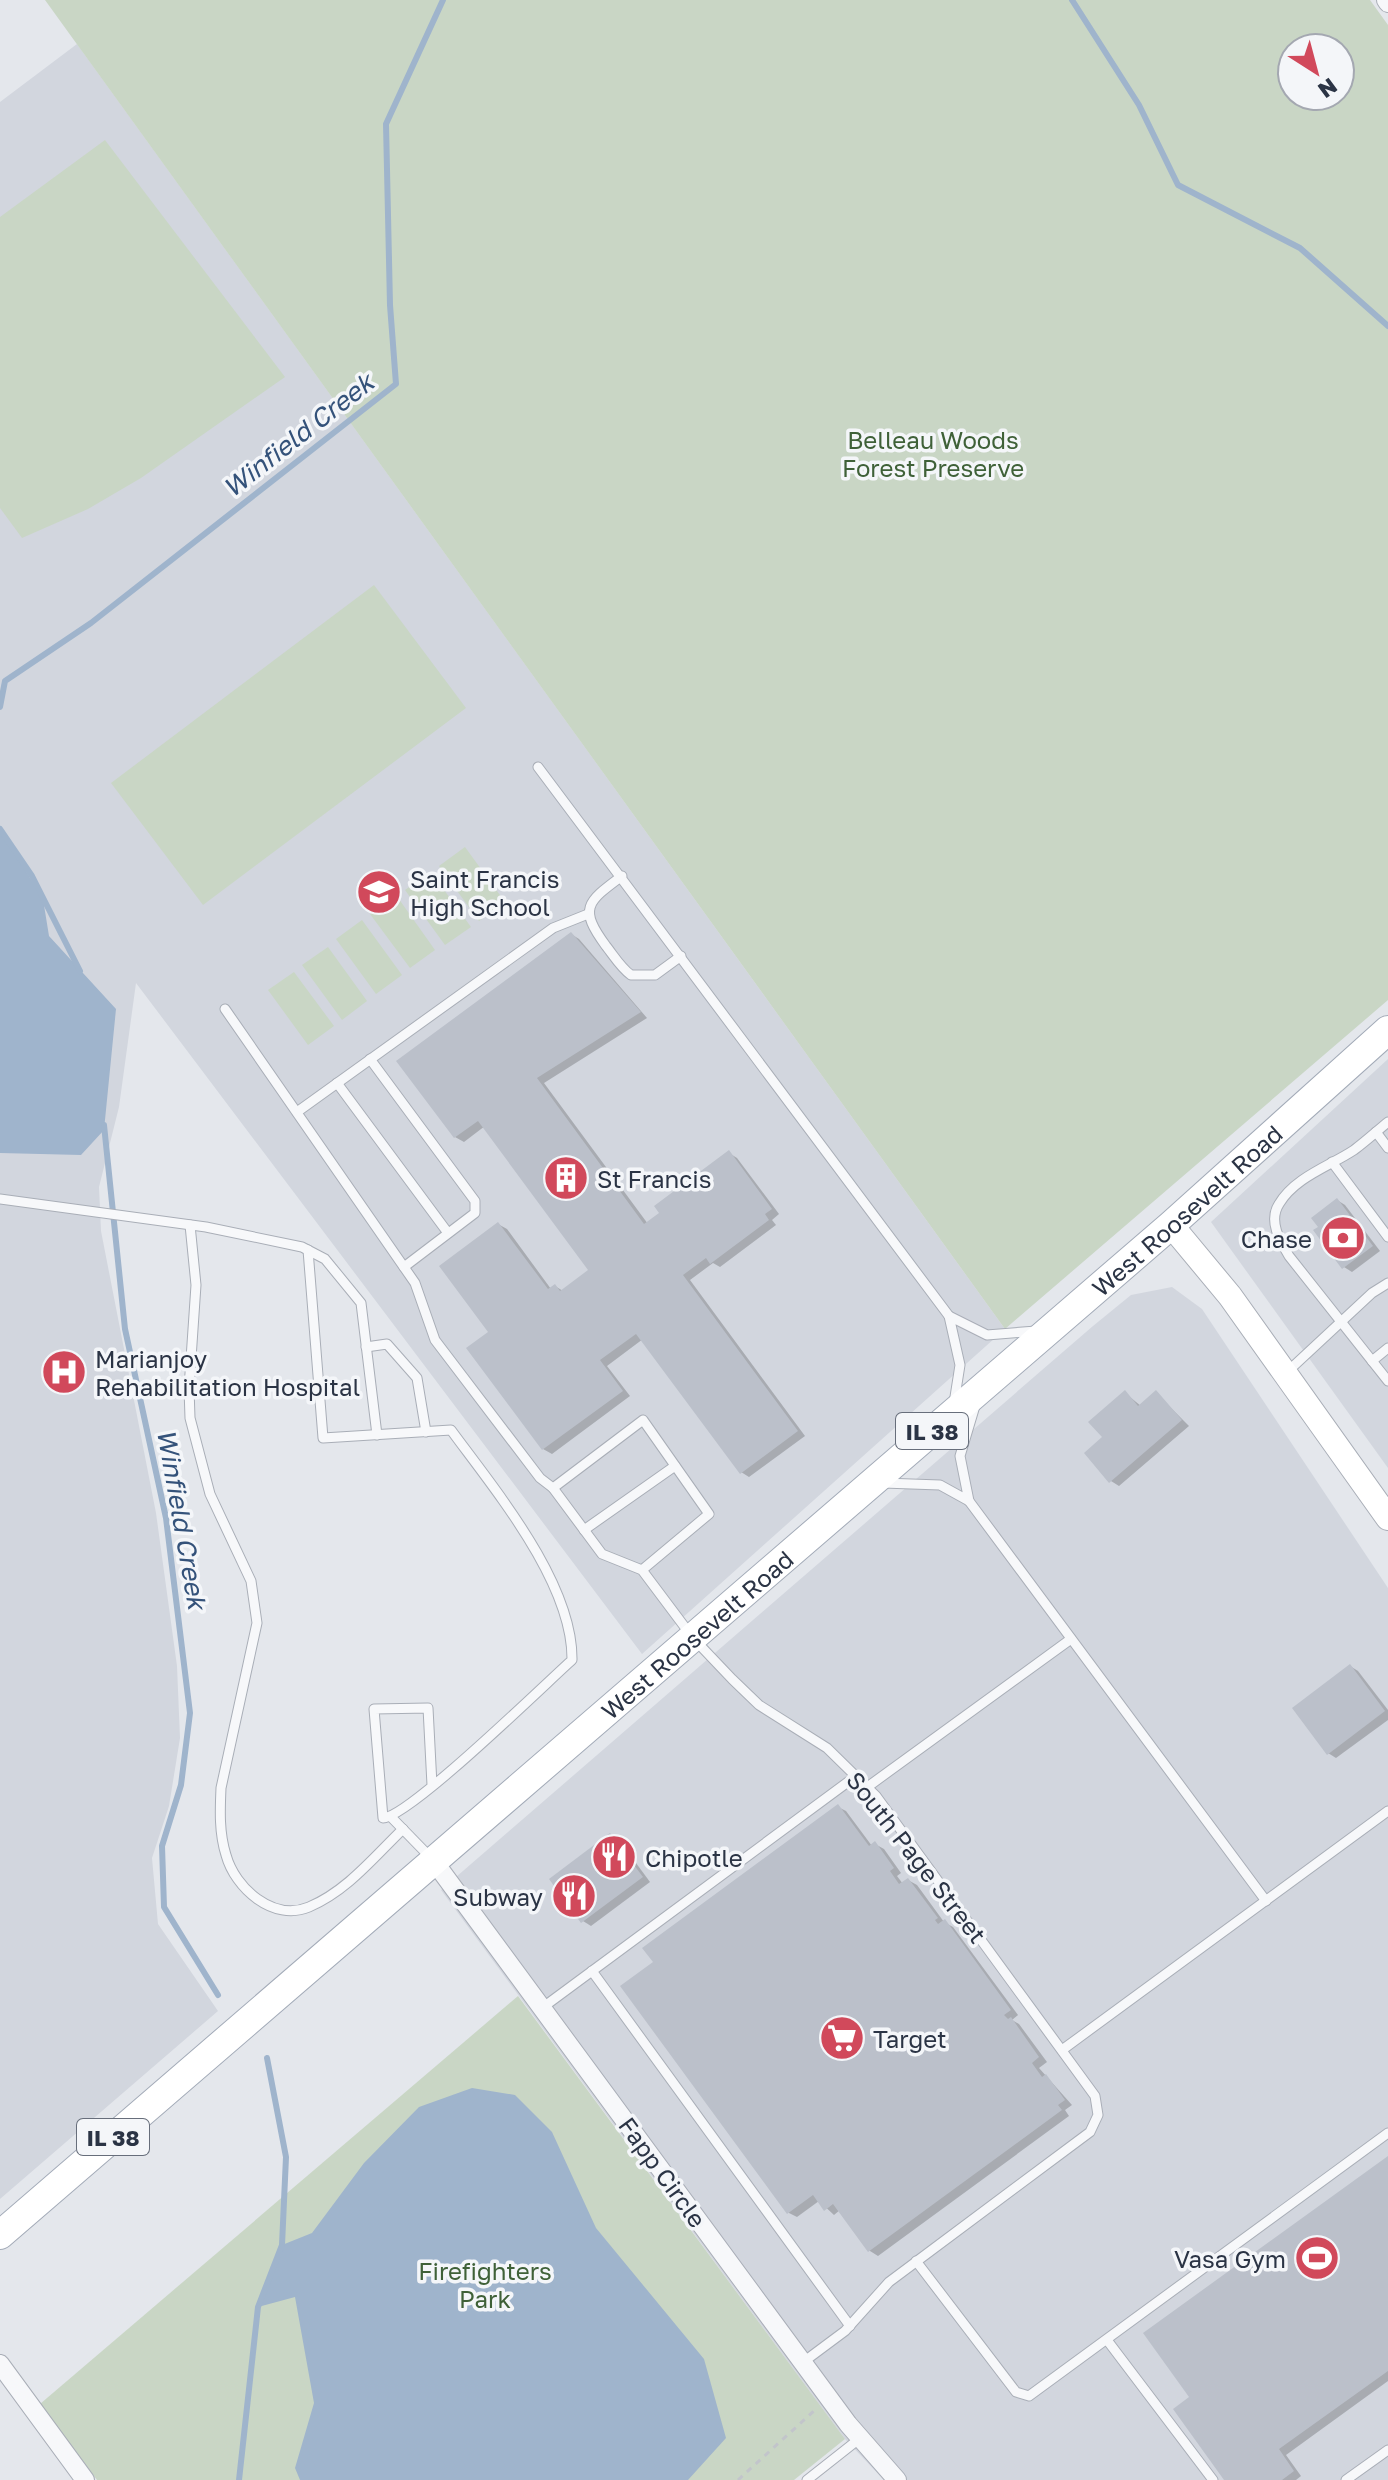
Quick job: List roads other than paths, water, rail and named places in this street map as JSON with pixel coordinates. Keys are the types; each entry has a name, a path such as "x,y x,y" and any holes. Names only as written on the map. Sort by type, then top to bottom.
{"main road":[{"name":"West Roosevelt Road","path":"0,2235 1171,1225 1388,1030"},
{"path":"1171,1225 1286,1373 1388,1518"}],"street":[{"name":"Fapp Circle","path":"433,1860 828,2398 859,2439 897,2480"},
{"path":"0,2364 85,2480"}],"lane":[{"path":"538,767 949,1316 960,1365 952,1413"},
{"path":"622,876 593,899 588,914 594,930 631,975 655,975 681,956"},
{"path":"297,1112 553,928 588,914"},
{"path":"225,1009 415,1283 435,1340 602,1554 642,1570 709,1514 643,1420 553,1488"},
{"path":"370,1059 471,1192 475,1213 404,1267"},
{"path":"337,1083 448,1233"},
{"path":"1388,1122 1279,1204 1275,1218 1277,1238 1388,1381"},
{"path":"1376,1132 1388,1148"},
{"path":"1332,1162 1388,1237"},
{"path":"0,1199 190,1225 308,1250 339,1273 361,1303 377,1435"},
{"path":"190,1225 196,1285 190,1418 210,1494 251,1581 257,1623 221,1788 220,1815 226,1857 240,1882 259,1900 277,1909 301,1909 347,1883 403,1829"},
{"path":"308,1250 323,1438 451,1430 518,1520 560,1606 572,1648 572,1660 432,1785 392,1818 383,1818 374,1709 428,1708 432,1785"},
{"path":"1286,1373 1372,1293 1388,1283"},
{"path":"949,1316 987,1335 1047,1330"},
{"path":"366,1347 387,1344 417,1378 426,1432"},
{"path":"1372,1361 1388,1348"},
{"path":"969,1501 960,1456 980,1389"},
{"path":"584,1530 675,1466"},
{"path":"871,1483 940,1485 969,1501 1266,1901"},
{"name":"South Page Street","path":"642,1570 693,1638 759,1705 827,1748 856,1776 1095,2096 1098,2115 1083,2138 916,2261"},
{"path":"866,1788 1071,1639"},
{"path":"542,2008 856,1776"},
{"path":"1062,2050 1388,1811"},
{"path":"392,1818 433,1860"},
{"path":"592,1971 850,2326"},
{"path":"802,2363 850,2326 889,2282 916,2261 1019,2395 1033,2394 1388,2133"},
{"path":"1107,2340 1213,2480"},
{"path":"807,2480 859,2439"},
{"path":"1346,2480 1388,2450"}],"water":[{"path":"0,829 43,899 49,936 116,1009 104,1130 81,1155 0,1153"},
{"path":"472,2088 515,2095 552,2132 596,2228 704,2359 726,2438 688,2480 300,2480 295,2468 314,2403 295,2297 258,2307 282,2245 312,2233 364,2163 419,2107"}],"waterway":[{"name":"Winfield Creek","path":"0,707 5,681 91,623 396,384 390,305 386,124 443,0"},
{"name":"Winfield Creek","path":"1072,0 1139,105 1178,185 1300,248 1388,326"},
{"name":"Winfield Creek","path":"0,829 32,876 80,971"},
{"name":"Winfield Creek","path":"104,1125 125,1329 166,1518 190,1713 181,1785 162,1846 164,1907 218,1995"},
{"name":"Winfield Creek","path":"239,2480 258,2307 282,2245 286,2157 267,2058"}],"place":[{"name":"Saint Francis High School","path":"379,892"},
{"name":"St Francis","path":"566,1178"},
{"name":"Chase","path":"1343,1238"},
{"name":"Marianjoy Rehabilitation Hospital","path":"64,1372"},
{"name":"Chipotle","path":"614,1857"},
{"name":"Subway","path":"574,1896"},
{"name":"Target","path":"842,2038"},
{"name":"Vasa Gym","path":"1317,2258"}],"park label":[{"name":"Belleau Woods Forest Preserve","path":"933,453"},
{"name":"Firefighters Park","path":"485,2284"}]}
